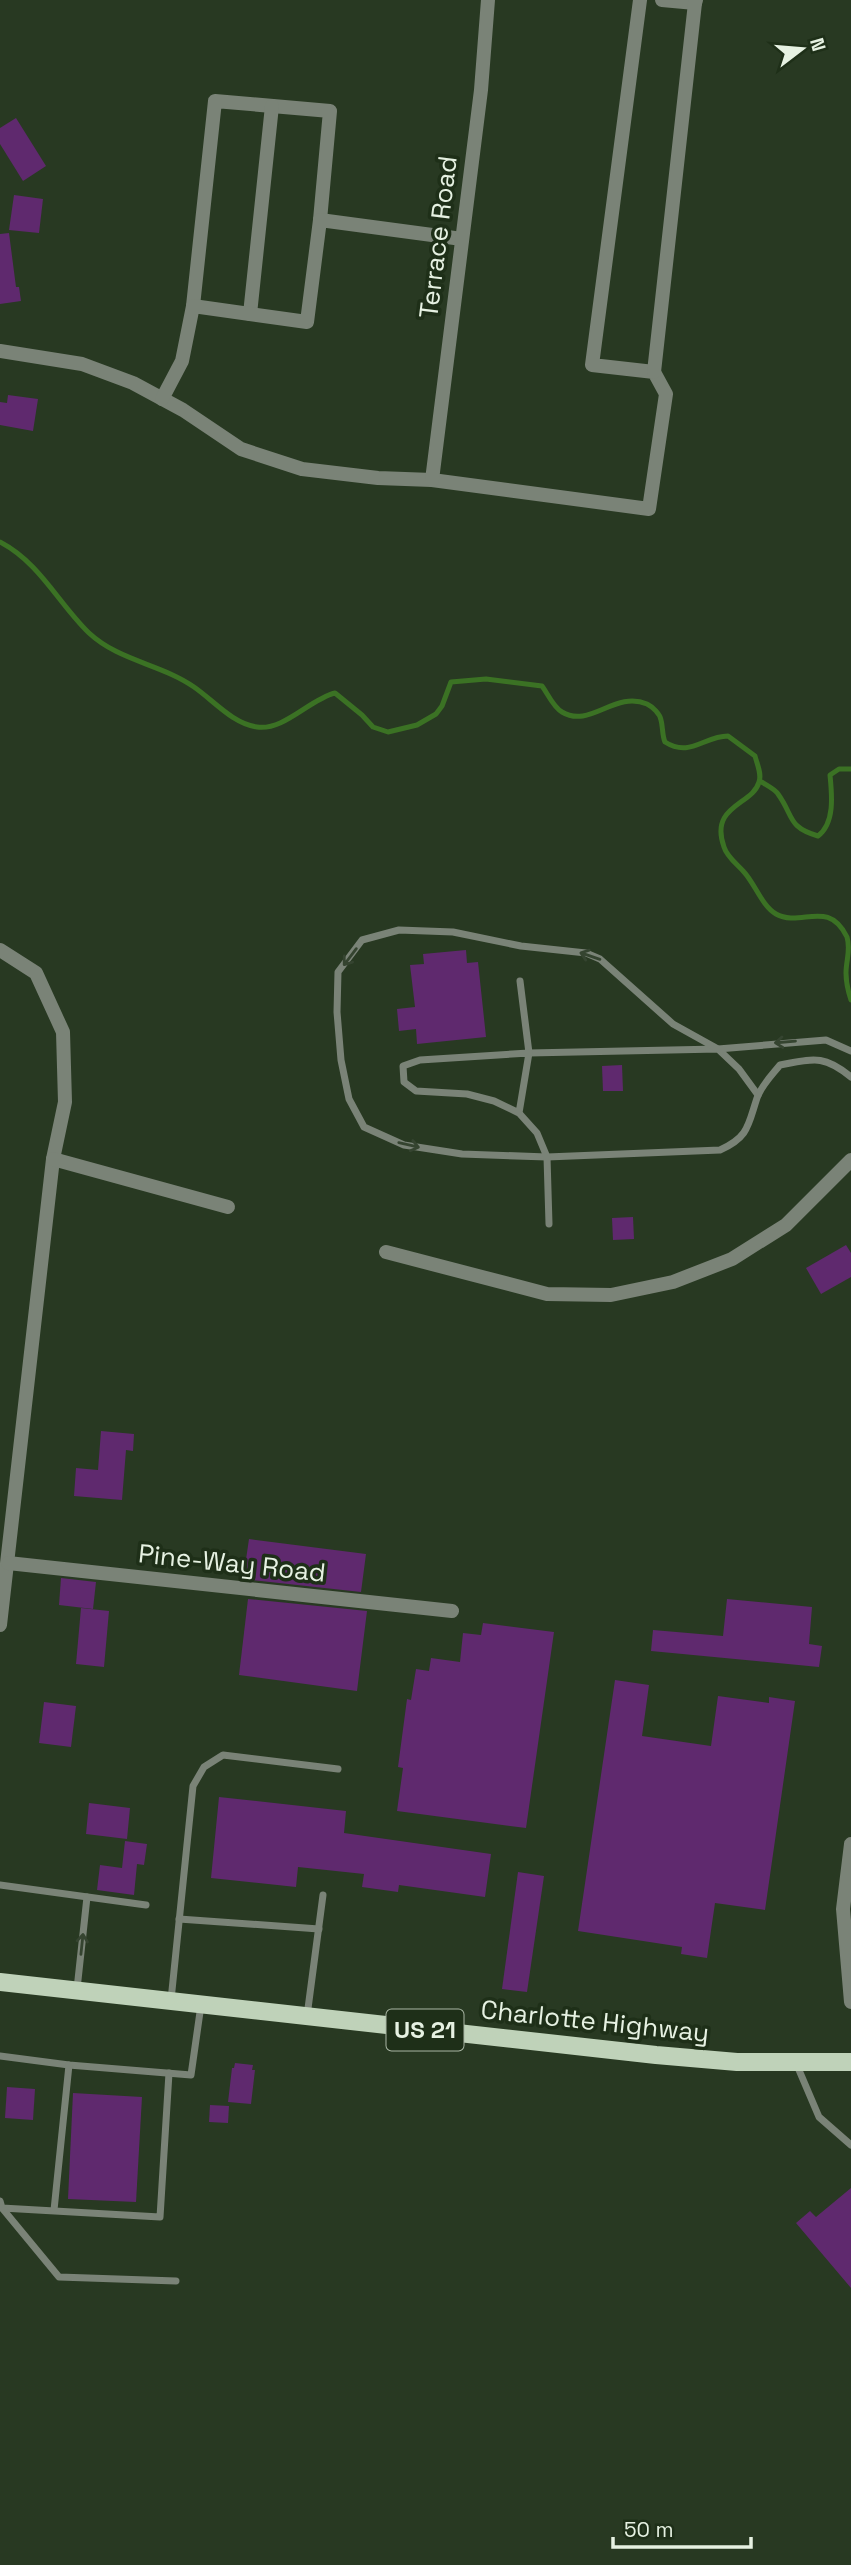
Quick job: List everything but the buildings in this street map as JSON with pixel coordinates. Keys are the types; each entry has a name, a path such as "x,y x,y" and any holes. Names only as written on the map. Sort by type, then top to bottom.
{"main road":[{"name":"Charlotte Highway","path":"0,1982 656,2055 737,2062 851,2062"}],"street":[{"name":"Terrace Road","path":"432,480 481,90 488,0"},
{"path":"640,0 592,365 654,372"},
{"path":"0,351 82,364 134,383 241,449 303,469 378,478 432,480 649,509 666,394 654,372 696,2 662,0"},
{"path":"162,399 182,361 193,306 215,101 330,111 307,322 193,306"},
{"path":"250,314 272,106"},
{"path":"320,220 462,239"},
{"path":"0,950 36,973 63,1032 65,1102 52,1159 0,1625"},
{"path":"52,1159 228,1207"},
{"path":"386,1252 547,1294 611,1294 673,1282 732,1259 786,1224 851,1160"},
{"name":"Pine-Way Road","path":"8,1563 452,1611"},
{"path":"851,1844 842,1909 851,2001"}],"lane":[{"path":"758,1096 739,1069 718,1049 673,1024 600,959 586,953 521,946 453,932 399,930 362,940 338,972 337,1012 341,1060 349,1099 364,1127 404,1145 462,1154 547,1157 720,1150 741,1138 758,1096 780,1065 810,1060 833,1063 851,1077"},
{"path":"519,1113 529,1053 520,981"},
{"path":"549,1224 547,1157 537,1133 519,1113 494,1101 467,1094 416,1091 404,1082 403,1066 420,1060 529,1053 718,1049 826,1040 851,1051"},
{"path":"171,2001 193,1786 204,1766 223,1755 338,1769"},
{"path":"0,1885 146,1905"},
{"path":"307,2017 323,1895"},
{"path":"77,1990 87,1897"},
{"path":"178,1919 318,1929"},
{"path":"0,2056 69,2066 191,2075 201,2004"},
{"path":"796,2063 819,2117 851,2145"},
{"path":"54,2210 69,2066"},
{"path":"1,2204 160,2217 169,2073"},
{"path":"1,2204 59,2277 176,2281"}],"waterway":[{"path":"0,542 38,572 78,621 101,642 113,650 181,679 248,725 267,727 277,724 335,693 373,727 388,732 417,725 436,714 451,682 486,679 542,686 556,707 572,716 583,716 624,702 647,704 660,718 665,742 682,748 728,736 755,756 760,776 755,790 734,807 722,822 721,833 725,851 776,914 795,918 823,916 840,925 848,942 846,976 851,1000"},
{"path":"760,781 777,792 796,825 818,836 830,816 830,775 839,769 851,769"}]}
